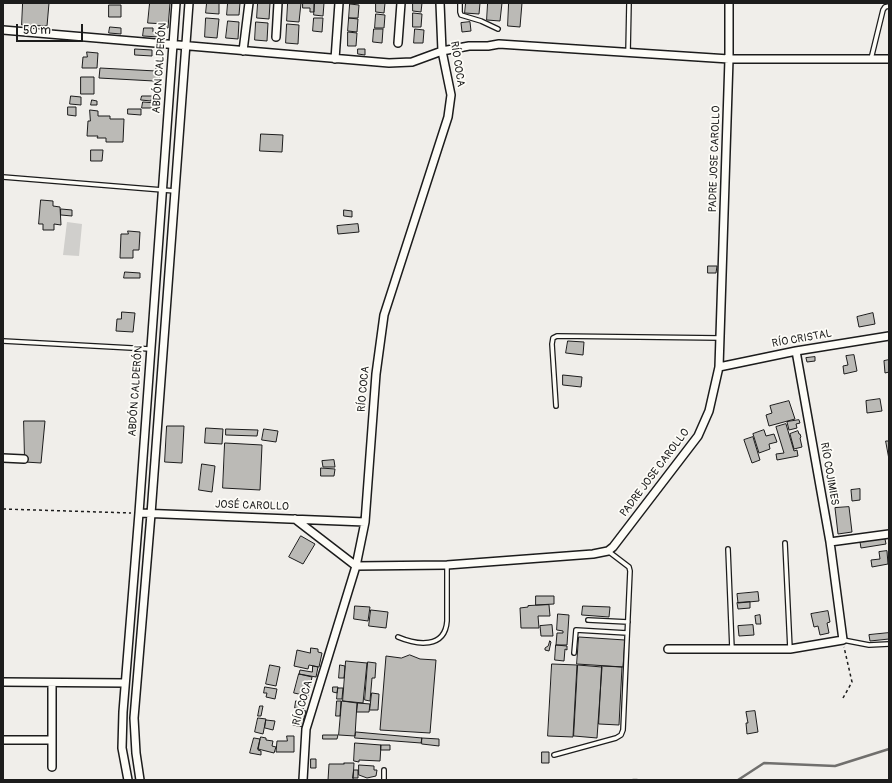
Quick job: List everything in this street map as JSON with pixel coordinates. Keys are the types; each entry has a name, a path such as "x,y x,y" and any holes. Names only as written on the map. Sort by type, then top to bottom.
{"street":[{"name":"ABDÓN CALDERÓN","path":"128,780 122,748 125,683 139,514 176,3"},
{"path":"140,780 136,753 134,718 190,3"},
{"path":"243,51 249,3"},
{"path":"276,37 278,3"},
{"path":"335,59 339,3"},
{"path":"398,43 401,3"},
{"name":"RÍO COCA","path":"303,780 306,729 356,566 365,522 376,374 384,315 448,117 451,94 442,51 440,3"},
{"name":"PADRE JOSE CAROLLO","path":"608,551 613,547 698,436 709,411 719,367 729,59 729,3"},
{"path":"3,30 389,63 412,62 442,51 468,46 488,46 499,44 729,59 889,59"},
{"name":"RÍO CRISTAL","path":"719,367 796,351 889,336"},
{"name":"RÍO COJIMIES","path":"796,351 830,542 843,640"},
{"path":"3,458 24,459"},
{"name":"JOSÉ CAROLLO","path":"139,514 365,522"},
{"path":"295,519 356,566 447,564 603,554 608,551"},
{"path":"830,542 889,534"},
{"path":"668,649 790,649 843,640"},
{"path":"3,682 125,683"},
{"path":"52,682 52,767"},
{"path":"3,740 52,740"}],"lane":[{"path":"460,3 461,15 481,21 498,29"},
{"path":"628,52 629,3"},
{"path":"871,59 883,10 885,7 889,6"},
{"path":"3,178 176,191"},
{"path":"556,406 552,344 553,338 557,336 720,338"},
{"path":"3,341 150,349"},
{"path":"785,543 790,649"},
{"path":"728,548 732,649"},
{"path":"554,755 616,738 621,735 623,730 630,571 629,566 608,551"},
{"path":"398,637 411,642 422,643 434,641 443,635 447,621 447,564"},
{"path":"588,620 628,622"},
{"path":"574,653 576,630 627,633"},
{"path":"843,640 869,645 889,644"},
{"path":"384,770 384,780"}],"path":[{"path":"3,510 139,514"},
{"path":"843,640 852,682 843,698"}],"shaded area":[{"path":"67,222 82,224 79,256 63,255"}],"building":[{"path":"23,3 49,3 47,26 22,25"},
{"path":"150,3 170,3 168,28 164,28 165,24 148,23"},
{"path":"207,3 219,3 219,14 206,13"},
{"path":"228,3 240,3 239,15 227,15"},
{"path":"258,3 270,3 269,19 257,18"},
{"path":"288,3 301,3 299,22 287,21"},
{"path":"303,3 314,3 314,12 310,12 310,8 303,8"},
{"path":"315,3 324,3 323,16 314,15"},
{"path":"376,3 385,3 384,13 376,12"},
{"path":"413,3 422,3 421,12 413,11"},
{"path":"466,3 480,3 479,14 465,13"},
{"path":"488,3 502,3 500,21 487,20"},
{"path":"509,3 522,3 520,27 508,26"},
{"path":"350,4 359,5 358,18 349,18"},
{"path":"109,5 121,5 121,17 109,17"},
{"path":"413,13 422,14 421,27 413,27"},
{"path":"376,14 385,15 384,28 375,28"},
{"path":"206,18 219,19 217,38 205,37"},
{"path":"314,18 323,18 322,32 313,31"},
{"path":"349,18 358,19 357,32 348,31"},
{"path":"228,21 239,22 238,39 226,38"},
{"path":"256,22 268,23 267,41 255,40"},
{"path":"470,22 471,31 462,32 461,23"},
{"path":"287,24 299,25 298,44 286,43"},
{"path":"110,27 121,28 121,34 109,33"},
{"path":"144,28 153,28 153,32 160,33 159,37 143,36"},
{"path":"374,29 383,29 382,43 373,42"},
{"path":"415,29 424,30 423,43 414,43"},
{"path":"348,32 357,33 356,46 348,46"},
{"path":"135,49 152,50 152,56 135,55"},
{"path":"358,49 365,49 365,55 358,54"},
{"path":"87,52 98,53 97,68 82,68 83,57 87,57"},
{"path":"156,66 160,66 159,88 154,88 154,81 99,78 100,68 156,71"},
{"path":"81,77 94,77 94,94 81,94"},
{"path":"71,96 81,97 81,105 70,104"},
{"path":"142,96 152,96 151,101 141,100"},
{"path":"92,100 97,101 97,105 91,105"},
{"path":"143,102 157,103 156,108 142,108"},
{"path":"68,107 76,107 76,116 68,115"},
{"path":"128,109 141,109 141,115 128,114"},
{"path":"90,110 98,111 98,116 110,116 110,119 124,119 123,142 106,142 106,138 87,136 88,121 90,121"},
{"path":"261,134 283,135 282,152 260,151"},
{"path":"91,150 103,150 102,161 91,161"},
{"path":"41,200 53,201 53,206 60,207 61,225 54,224 54,230 43,230 43,224 39,224"},
{"path":"61,209 72,210 72,216 61,215"},
{"path":"344,210 352,211 352,217 344,216"},
{"path":"358,224 359,232 338,234 337,226"},
{"path":"128,231 140,232 139,250 133,250 133,258 120,258 121,234 128,234"},
{"path":"708,266 717,266 716,273 708,273"},
{"path":"125,272 140,273 140,278 124,278"},
{"path":"122,312 135,313 133,332 116,331 117,319 121,319"},
{"path":"873,313 875,324 859,327 857,317"},
{"path":"568,341 584,342 583,355 566,353"},
{"path":"854,355 857,371 844,374 843,366 848,365 846,356"},
{"path":"815,357 815,361 807,362 806,358"},
{"path":"889,360 889,372 885,373 884,361"},
{"path":"563,375 582,377 581,387 563,385"},
{"path":"880,399 882,411 867,413 866,401"},
{"path":"789,401 795,419 769,426 766,415 772,413 770,406"},
{"path":"799,420 800,423 796,424 797,428 789,430 787,422"},
{"path":"24,421 45,421 41,463 25,462"},
{"path":"786,424 794,451 797,450 798,456 777,460 776,454 784,453 776,427"},
{"path":"167,426 184,426 182,463 165,462"},
{"path":"206,428 223,429 222,444 205,443"},
{"path":"226,429 258,430 257,436 226,435"},
{"path":"264,429 278,431 276,442 262,440"},
{"path":"764,430 766,436 774,434 777,442 769,444 770,449 759,453 753,434"},
{"path":"798,431 801,437 802,447 794,449 790,434"},
{"path":"753,437 760,460 752,463 744,440"},
{"path":"886,441 889,441 889,459"},
{"path":"225,443 262,445 260,490 223,488"},
{"path":"334,460 335,467 323,467 322,461"},
{"path":"202,464 215,466 212,492 199,490"},
{"path":"321,468 335,469 334,476 321,476"},
{"path":"860,489 860,500 852,501 851,490"},
{"path":"849,507 852,532 838,534 835,508"},
{"path":"301,536 315,544 303,564 289,557"},
{"path":"885,539 886,544 861,548 860,542"},
{"path":"887,551 888,564 872,567 871,560 880,559 879,552"},
{"path":"758,592 759,601 738,603 737,594"},
{"path":"536,596 554,596 554,604 536,605"},
{"path":"750,602 750,608 738,609 737,603"},
{"path":"549,605 550,616 538,616 539,628 521,628 520,608"},
{"path":"355,606 370,607 368,621 354,619"},
{"path":"583,606 610,607 609,617 582,615"},
{"path":"371,610 388,612 386,628 369,626"},
{"path":"828,611 830,622 827,623 829,633 820,635 818,626 814,627 811,614"},
{"path":"558,614 569,615 567,645 556,645 557,633 563,633 563,631 557,630"},
{"path":"760,615 761,624 756,624 755,616"},
{"path":"552,625 553,636 541,636 540,626"},
{"path":"753,625 754,635 739,636 738,626"},
{"path":"889,633 889,639 870,641 869,635"},
{"path":"579,637 625,640 623,667 577,664"},
{"path":"550,641 549,651 545,650 545,648 548,646"},
{"path":"556,645 567,646 567,650 565,649 564,661 555,660"},
{"path":"311,648 318,649 318,652 322,653 319,667 309,665 308,669 294,666 297,650 310,653"},
{"path":"410,655 420,659 436,660 430,733 380,730 386,656 401,658"},
{"path":"346,661 367,663 363,703 343,701"},
{"path":"368,662 376,663 375,678 372,678 370,701 365,700"},
{"path":"552,664 577,665 573,737 548,736"},
{"path":"270,665 280,667 276,686 266,684"},
{"path":"340,665 345,666 344,678 339,678"},
{"path":"578,665 602,667 597,738 574,736"},
{"path":"313,666 318,667 316,677 299,674 300,670 312,672"},
{"path":"602,666 622,667 619,725 599,724"},
{"path":"299,674 312,677 308,696 294,693"},
{"path":"265,687 277,689 275,699 266,697 267,693 264,693"},
{"path":"333,687 338,687 337,693 333,692"},
{"path":"338,688 343,688 342,699 337,699"},
{"path":"372,693 379,694 378,710 370,710"},
{"path":"296,701 305,703 303,709 295,708"},
{"path":"337,701 341,701 340,716 336,716"},
{"path":"342,701 357,703 355,736 339,735"},
{"path":"358,703 370,704 369,712 357,712"},
{"path":"260,706 263,706 261,716 258,716"},
{"path":"300,710 306,711 304,719 298,718"},
{"path":"755,711 758,732 747,734 746,723 748,723 746,712"},
{"path":"258,718 266,719 263,734 255,732"},
{"path":"295,718 304,719 303,727 293,725"},
{"path":"266,720 275,721 273,730 265,728"},
{"path":"356,732 422,738 421,743 355,738"},
{"path":"323,735 338,735 337,739 323,739"},
{"path":"287,736 294,736 294,752 276,752 277,741 287,741"},
{"path":"261,737 266,738 266,740 273,741 272,746 276,747 274,753 258,749"},
{"path":"254,738 260,739 258,750 261,751 261,755 250,753"},
{"path":"422,738 439,739 439,746 422,744"},
{"path":"355,743 381,745 380,761 354,761"},
{"path":"381,745 390,745 390,750 381,750"},
{"path":"542,752 549,752 549,763 542,763"},
{"path":"311,759 316,759 316,768 311,768"},
{"path":"354,763 353,780 328,780 329,764"},
{"path":"359,765 374,766 374,770 377,770 376,776 367,778 359,775"},
{"path":"354,770 358,770 358,778 353,778"}],"waterway":[{"path":"738,780 764,763 835,766 889,749"}]}
